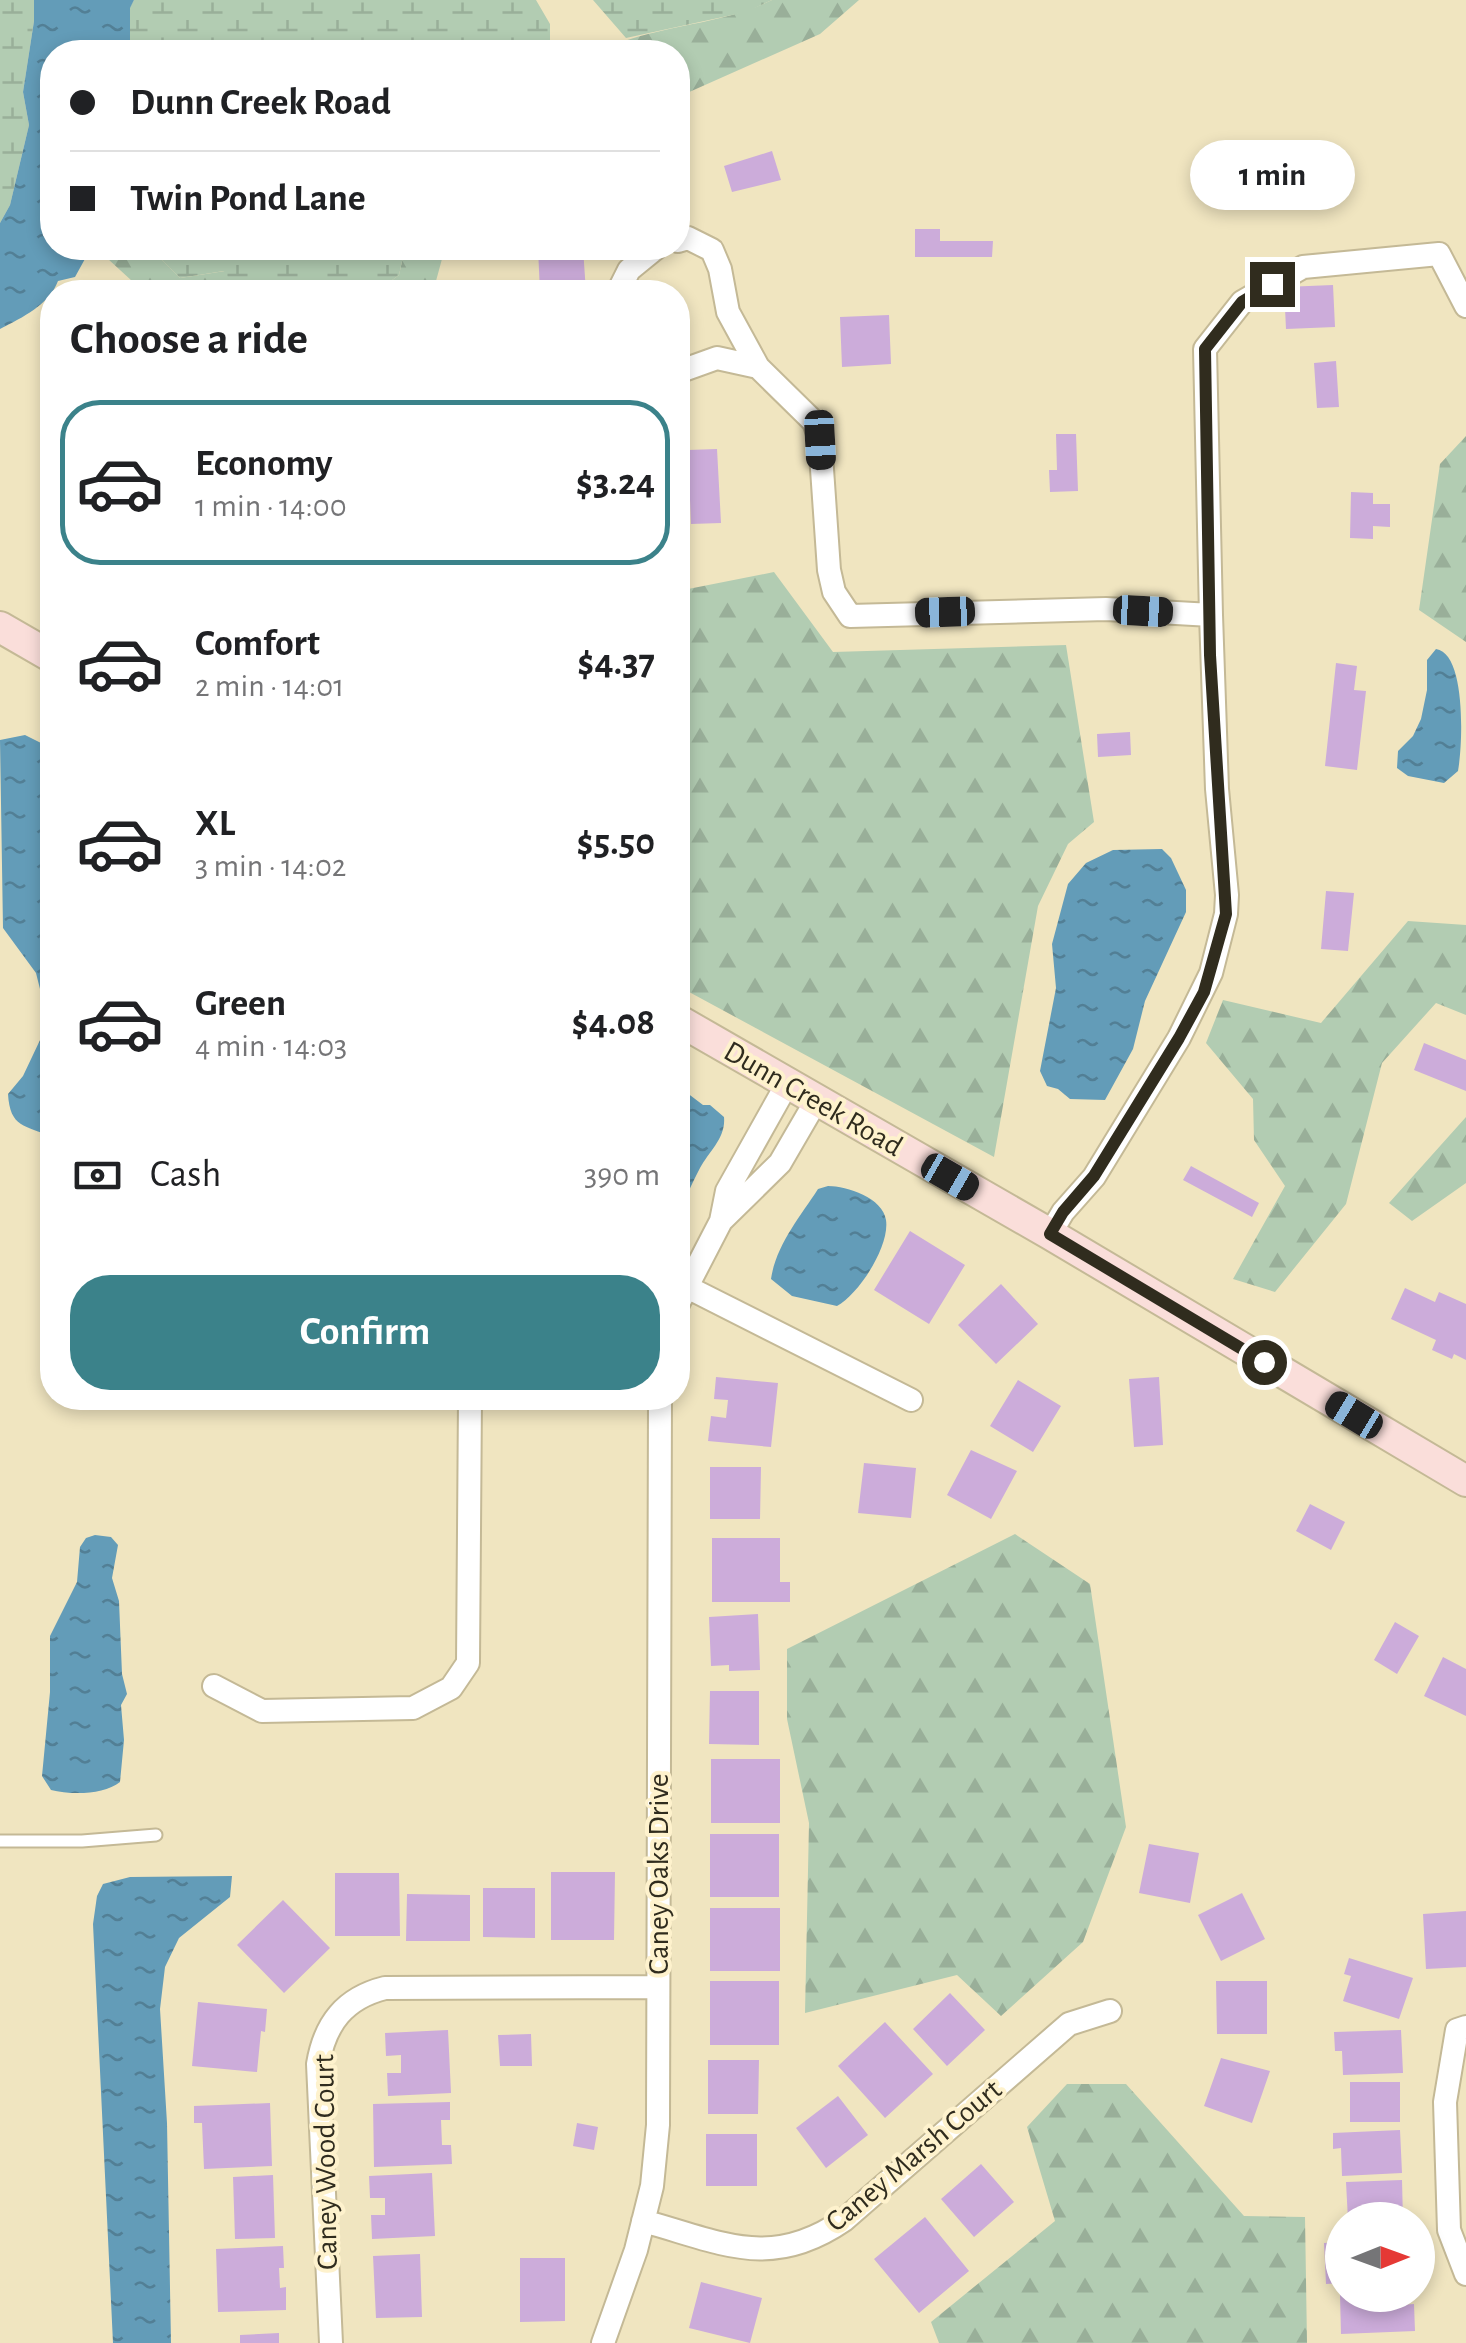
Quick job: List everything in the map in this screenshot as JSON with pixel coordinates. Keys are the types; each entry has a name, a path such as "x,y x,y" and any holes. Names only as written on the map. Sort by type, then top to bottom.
{"street":[{"path":"690,239 712,250 720,268 728,312 758,367 814,422 820,440 829,570 834,592 850,616 1106,609 1211,614"},
{"path":"1050,1234 1104,1161 1179,1038 1212,973 1226,914 1216,789 1205,349 1242,302 1303,267 1439,254 1466,306"},
{"path":"624,280 641,260"},
{"path":"690,368 717,358 758,367"},
{"path":"0,627 40,651"},
{"name":"Dunn Creek Road","path":"690,1027 1050,1234 1466,1481"},
{"path":"690,1280 721,1220 728,1191 787,1084"},
{"path":"721,1220 780,1164 816,1102"},
{"path":"690,1300 911,1400"},
{"path":"214,1686 262,1711 412,1708 452,1688 468,1663 470,1410"},
{"name":"Caney Oaks Drive","path":"603,2343 652,2186 658,2125 660,1410"},
{"name":"Caney Wood Court","path":"330,2343 318,2064 331,2022 347,2004 385,1988 658,1987"},
{"name":"Caney Marsh Court","path":"643,2221 746,2249 776,2250 822,2235 1070,2024 1110,2011"},
{"path":"1466,2027 1457,2030 1445,2102 1448,2230 1466,2274"}],"lane":[{"path":"0,1841 82,1841 156,1835"}],"green space":[{"path":"0,0 34,0 34,21 23,92 29,125 10,205 0,223"},
{"path":"134,0 536,0 550,24 550,40 130,40 130,7"},
{"path":"593,0 772,0 746,12 626,38"},
{"path":"772,0 859,0 820,34 690,92 690,40 628,40 729,16"},
{"path":"109,260 162,260 180,278 225,271 230,280 131,280"},
{"path":"162,260 402,260 399,275 392,280 230,280 224,271 180,278"},
{"path":"402,260 442,260 436,280 392,280 399,275"},
{"path":"1466,436 1466,642 1419,610 1440,464"},
{"path":"774,572 833,652 1066,645 1094,822 1068,844 1038,906 994,1157 690,992 690,589"},
{"path":"1408,921 1466,925 1466,1015 1436,1003 1382,1063 1346,1204 1275,1292 1233,1279 1285,1186 1254,1140 1253,1099 1206,1043 1223,1000 1321,1023"},
{"path":"1466,1117 1466,1183 1412,1221 1389,1203"},
{"path":"1015,1534 1090,1584 1126,1827 1083,1942 1001,2016 957,1975 805,2013 809,1823 787,1719 787,1649"},
{"path":"1067,2084 1126,2084 1244,2216 1305,2217 1307,2343 939,2343 931,2322 1055,2221 1027,2127"}],"water":[{"path":"34,0 134,0 130,8 130,40 40,40 40,260 84,260 75,277 40,280 40,305 0,329 0,223 10,205 29,125 23,92"},
{"path":"1436,649 1446,654 1453,666 1460,701 1458,771 1444,783 1408,776 1397,768 1398,751 1413,736 1421,719 1427,690 1427,660"},
{"path":"25,735 40,742 40,989 36,973 3,928 0,740"},
{"path":"1162,849 1171,858 1186,890 1186,912 1145,1001 1133,1049 1105,1100 1070,1099 1047,1086 1040,1071 1056,988 1052,944 1068,884 1086,863 1113,850"},
{"path":"40,1040 40,1132 21,1124 9,1105 8,1094 23,1076"},
{"path":"690,1095 724,1117 720,1138 690,1190"},
{"path":"845,1188 871,1200 886,1220 883,1243 871,1268 837,1306 792,1296 771,1279 790,1232 818,1189"},
{"path":"111,1537 118,1545 112,1578 119,1601 122,1674 127,1694 121,1705 124,1740 120,1782 96,1792 59,1792 51,1790 42,1776 50,1692 50,1636 77,1582 80,1547 86,1538"},
{"path":"232,1876 230,1897 179,1938 165,1967 160,2009 167,2123 171,2343 113,2343 93,1924 97,1896 103,1884 130,1877"}],"building":[{"path":"772,151 781,180 732,192 724,166"},
{"path":"915,229 940,229 940,241 993,241 992,257 915,257"},
{"path":"539,260 584,260 585,280 539,280"},
{"path":"1333,285 1335,327 1286,329 1284,287"},
{"path":"889,315 891,364 842,367 840,317"},
{"path":"1336,361 1339,407 1317,408 1314,363"},
{"path":"1056,434 1076,434 1078,491 1050,492 1049,470 1057,470"},
{"path":"717,449 721,523 691,524 690,450"},
{"path":"1351,492 1373,493 1373,504 1390,504 1390,527 1373,526 1373,539 1350,538"},
{"path":"1336,663 1357,666 1354,690 1366,691 1357,770 1325,766"},
{"path":"1130,732 1131,755 1098,757 1097,734"},
{"path":"1326,891 1354,893 1348,951 1321,949"},
{"path":"1424,1043 1466,1060 1466,1091 1414,1070"},
{"path":"1191,1166 1259,1203 1252,1217 1183,1180"},
{"path":"910,1231 965,1265 929,1324 874,1290"},
{"path":"1001,1284 1038,1324 996,1364 958,1325"},
{"path":"1405,1288 1435,1302 1439,1292 1466,1304 1466,1360 1432,1350 1436,1340 1391,1319"},
{"path":"716,1377 778,1383 771,1447 708,1441 711,1416 726,1418 728,1400 714,1399"},
{"path":"1159,1377 1163,1445 1134,1447 1129,1379"},
{"path":"1018,1380 1061,1406 1033,1452 990,1426"},
{"path":"971,1450 1017,1471 991,1519 947,1495"},
{"path":"864,1463 916,1468 911,1518 858,1513"},
{"path":"710,1467 761,1467 760,1519 710,1519"},
{"path":"1310,1504 1345,1522 1331,1550 1296,1531"},
{"path":"712,1538 780,1538 780,1582 790,1582 790,1602 712,1602"},
{"path":"758,1614 760,1670 729,1671 729,1665 711,1666 709,1617"},
{"path":"1395,1622 1419,1636 1397,1674 1374,1660"},
{"path":"1443,1657 1466,1669 1466,1716 1424,1696"},
{"path":"710,1691 759,1691 759,1745 709,1744"},
{"path":"711,1759 780,1759 780,1823 711,1823"},
{"path":"710,1834 779,1834 779,1897 710,1897"},
{"path":"1149,1844 1199,1853 1190,1903 1139,1893"},
{"path":"551,1872 615,1872 614,1940 551,1940"},
{"path":"335,1873 399,1873 400,1936 335,1936"},
{"path":"483,1888 535,1888 535,1938 483,1937"},
{"path":"1242,1893 1265,1939 1221,1961 1198,1915"},
{"path":"407,1894 470,1895 470,1941 406,1941"},
{"path":"283,1900 330,1948 284,1993 237,1945"},
{"path":"710,1908 780,1908 780,1971 710,1971"},
{"path":"1466,1911 1466,1967 1426,1969 1423,1914"},
{"path":"1349,1958 1413,1978 1399,2019 1343,2001 1351,1976 1344,1974"},
{"path":"710,1981 779,1981 779,2045 710,2045"},
{"path":"1216,1981 1267,1981 1267,2034 1217,2034"},
{"path":"950,1993 985,2030 947,2066 913,2029"},
{"path":"198,2002 267,2009 257,2072 192,2066"},
{"path":"885,2022 933,2074 885,2118 838,2066"},
{"path":"448,2030 451,2093 388,2096 387,2073 401,2073 401,2055 386,2056 385,2033"},
{"path":"1401,2030 1403,2073 1343,2075 1342,2051 1335,2051 1334,2032"},
{"path":"531,2034 532,2066 500,2066 498,2035"},
{"path":"1221,2058 1270,2071 1252,2123 1204,2106"},
{"path":"708,2060 759,2060 758,2114 708,2114"},
{"path":"1350,2082 1400,2082 1400,2122 1350,2122"},
{"path":"838,2096 868,2135 826,2168 796,2128"},
{"path":"450,2102 450,2120 441,2120 442,2145 451,2145 452,2164 374,2167 373,2104"},
{"path":"270,2103 272,2166 204,2169 202,2123 194,2123 194,2106"},
{"path":"577,2123 598,2127 594,2150 573,2146"},
{"path":"1400,2130 1402,2173 1342,2176 1341,2148 1333,2149 1333,2133"},
{"path":"706,2134 757,2134 757,2186 706,2186"},
{"path":"981,2164 1014,2202 974,2237 941,2199"},
{"path":"432,2173 435,2236 372,2239 371,2215 385,2215 385,2198 370,2198 369,2176"},
{"path":"273,2175 275,2238 235,2239 233,2177"},
{"path":"1402,2180 1403,2202 1347,2202 1346,2182"},
{"path":"925,2217 969,2271 919,2313 874,2259"},
{"path":"283,2246 284,2268 279,2268 280,2288 286,2287 286,2310 218,2312 216,2249"},
{"path":"420,2254 422,2317 376,2318 373,2256"},
{"path":"520,2258 565,2258 565,2321 520,2322"},
{"path":"701,2282 762,2298 750,2343 689,2328"},
{"path":"1340,2312 1414,2312 1415,2331 1341,2334"},
{"path":"279,2333 279,2343 240,2343 240,2335"}],"route":[{"path":"1264,1362 1050,1234 1094,1176 1179,1038 1212,973 1226,914 1210,655 1205,349 1242,302 1272,284"}]}
